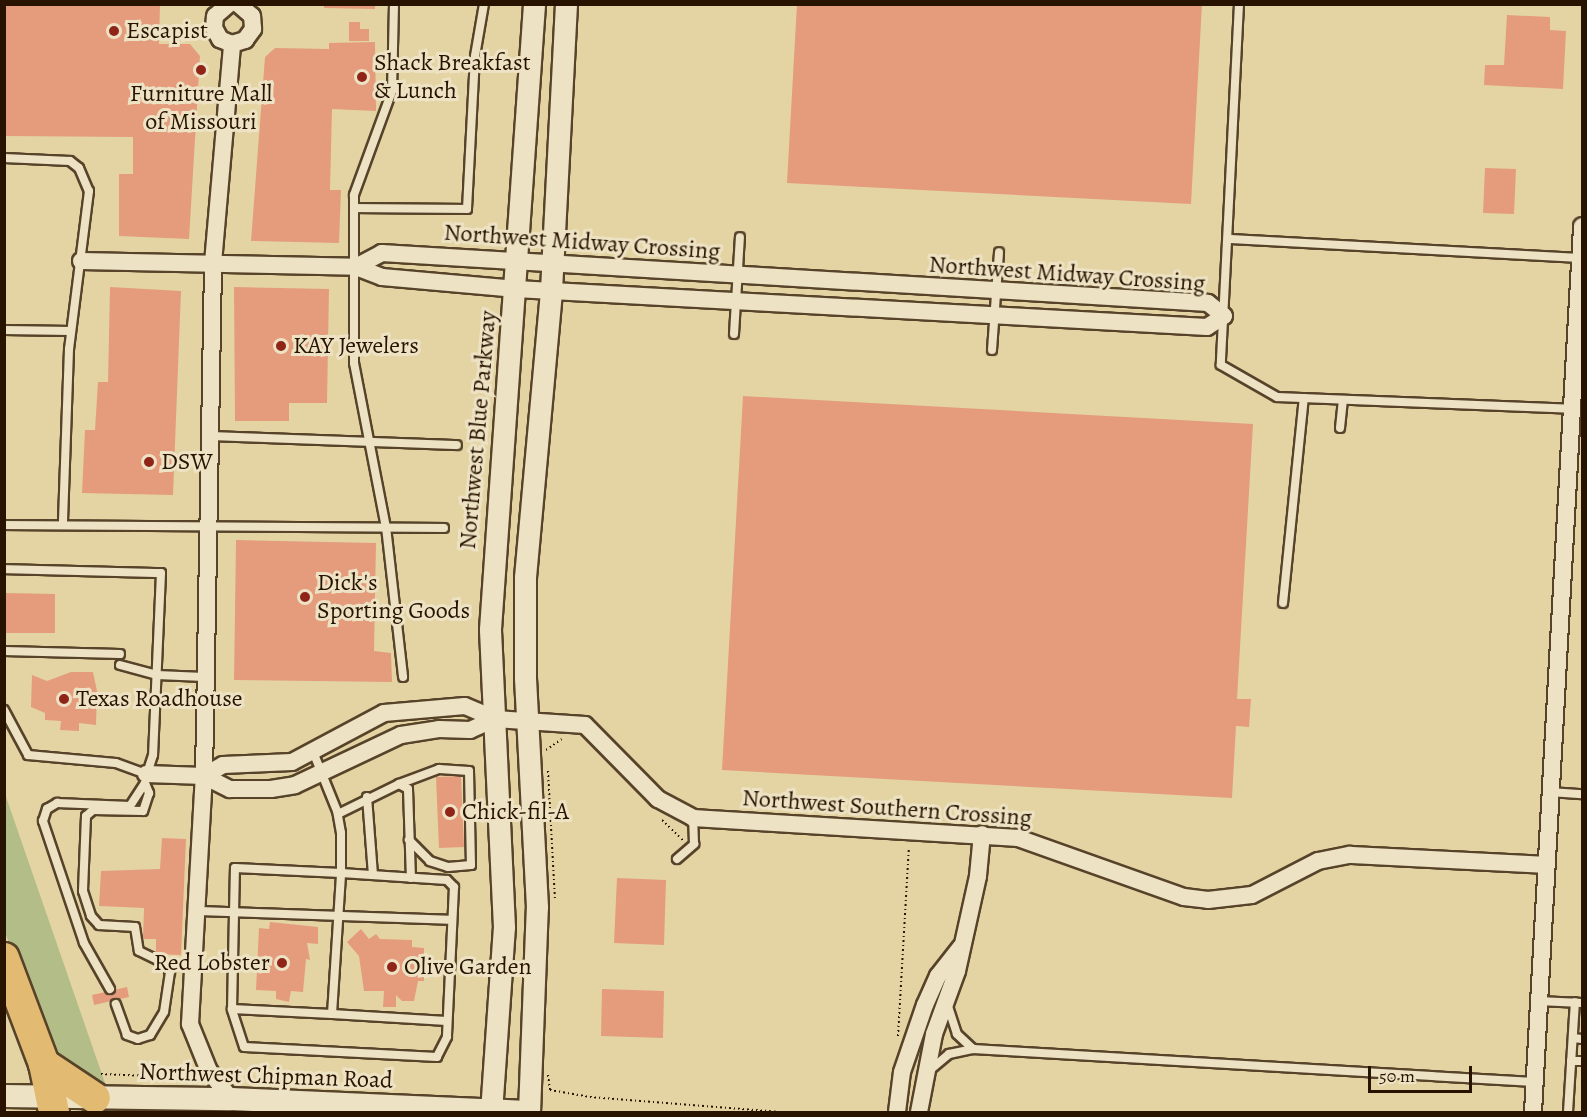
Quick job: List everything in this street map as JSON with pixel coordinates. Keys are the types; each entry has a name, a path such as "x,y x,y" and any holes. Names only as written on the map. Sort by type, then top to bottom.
{"highway":[{"path":"4,958 44,1064 52,1105"},
{"path":"44,1064 95,1098"}],"main road":[{"name":"Northwest Chipman Road","path":"4,1096 52,1105 95,1098 231,1099 528,1113"}],"street":[{"path":"229,4 215,16 214,28 220,39 232,44 245,40 253,29 252,16 238,4"},
{"name":"Northwest Blue Parkway","path":"491,1112 504,927 490,629 494,533 516,289 534,4"},
{"path":"528,1113 537,907 528,720 525,577 550,290 566,4"},
{"path":"231,1099 208,1071 190,1024 204,776 206,528 213,263 232,44"},
{"path":"1533,1113 1548,792 1582,226"},
{"name":"Northwest Midway Crossing","path":"81,261 356,267 382,277 516,289 994,317 1206,327 1224,316 1208,303 382,253 356,267"},
{"name":"Northwest Southern Crossing","path":"145,779 204,776 223,765 264,767 314,754 359,725 409,708 465,706 495,719 585,725 658,799 693,818 910,829 982,834 1033,841 1171,895 1208,900 1252,895 1318,861 1350,855 1545,865"},
{"name":"Northwest Southern Crossing","path":"204,776 231,789 271,789 321,774 400,735 439,729 470,730 495,719"},
{"path":"919,1113 924,1077 962,947 978,876 982,834"},
{"path":"897,1113 902,1072 925,1005 938,976 962,947"}],"lane":[{"path":"393,4 393,91 356,178 354,363 386,527 403,677"},
{"path":"354,208 468,209 475,56 484,4"},
{"path":"1239,4 1230,239 1221,365 1277,397 1571,409"},
{"path":"4,158 60,159 79,168 88,190 71,331 63,524"},
{"path":"734,334 740,237"},
{"path":"1230,239 1580,258"},
{"path":"992,350 999,252"},
{"path":"4,330 71,331"},
{"path":"1283,603 1304,398"},
{"path":"1340,428 1343,400"},
{"path":"208,436 369,440 457,445"},
{"path":"4,525 444,528"},
{"path":"4,569 161,573 153,755 145,779 130,806 57,803 47,809 43,821 84,942 110,989"},
{"path":"4,651 120,654"},
{"path":"120,665 157,675 204,677"},
{"path":"4,710 28,755 116,763 145,779 149,793 143,811 93,810 86,816 83,891 91,916 99,925 135,927 139,951 164,963 170,972 164,1012 150,1035 138,1039 127,1035 116,1004"},
{"path":"314,754 338,814 341,873 332,1014"},
{"path":"338,814 367,797 440,769 469,771 471,865 448,867 430,861 410,840"},
{"path":"399,784 408,789 411,878"},
{"path":"1548,792 1582,794"},
{"path":"367,797 373,875"},
{"path":"677,859 689,850 693,818"},
{"path":"236,868 341,873 447,880 454,887 447,1037 437,1057 244,1047 232,1009 236,868"},
{"path":"196,911 452,920"},
{"path":"948,998 952,1025 973,1049"},
{"path":"1538,1001 1579,1003 1578,1039 1571,1061 1568,1113"},
{"path":"232,1009 447,1021"},
{"path":"924,1077 941,1058 973,1049 1534,1082"},
{"path":"1571,1061 1582,1061"}],"path":[{"path":"556,911 546,750 554,741 568,738"},
{"path":"659,818 676,829 689,850"},
{"path":"897,1046 910,829"},
{"path":"547,1073 550,1090 779,1113"}],"green space":[{"path":"4,791 105,1083 79,1082 45,1044 5,932"}],"building":[{"path":"4,4 160,4 159,44 190,44 200,56 189,239 119,236 119,174 133,174 133,137 4,136"},
{"path":"324,4 375,4 375,9 324,8"},
{"path":"797,4 1202,4 1191,204 787,183"},
{"path":"1507,15 1550,17 1550,30 1566,31 1563,89 1484,85 1485,65 1504,65"},
{"path":"349,22 360,22 360,29 369,29 369,41 349,41"},
{"path":"375,42 376,111 332,109 330,190 341,190 339,243 251,241 265,57 275,48 329,49 329,43"},
{"path":"1485,168 1516,169 1514,214 1483,213"},
{"path":"110,287 181,291 173,495 82,493 85,430 95,430 98,382 108,382"},
{"name":"KAY Jewelers","path":"234,287 329,289 327,403 289,403 289,421 235,421"},
{"path":"743,396 1253,424 1237,699 1251,699 1249,727 1236,726 1232,798 722,770"},
{"name":"Dick's Sporting Goods","path":"236,540 376,543 374,651 391,653 392,682 234,680"},
{"path":"4,593 55,594 55,633 4,633"},
{"name":"Texas Roadhouse","path":"71,672 93,672 97,691 96,725 79,723 79,731 60,730 61,721 45,720 45,713 31,707 32,675 47,681"},
{"name":"Chick-fil-A","path":"461,776 464,847 439,848 436,777"},
{"path":"162,838 186,839 181,955 156,954 156,939 143,939 144,908 99,906 101,871 160,869"},
{"path":"617,878 666,880 664,945 614,943"},
{"name":"Red Lobster","path":"270,922 318,927 318,944 307,943 310,960 306,959 303,992 291,991 289,1002 276,999 276,991 256,990 259,928 269,929"},
{"name":"Olive Garden","path":"361,929 369,939 376,934 380,939 412,940 412,947 424,948 424,981 418,981 414,1001 402,1001 396,995 396,1007 383,1007 384,991 364,991 359,956 347,942"},
{"path":"127,987 129,997 94,1005 92,995"},
{"path":"602,989 664,991 663,1038 601,1036"}],"place":[{"name":"Escapist","path":"114,31"},
{"name":"Furniture Mall of Missouri","path":"201,70"},
{"name":"Shack Breakfast & Lunch","path":"362,77"},
{"name":"KAY Jewelers","path":"281,346"},
{"name":"DSW","path":"149,462"},
{"name":"Dick's Sporting Goods","path":"305,597"},
{"name":"Texas Roadhouse","path":"64,699"},
{"name":"Chick-fil-A","path":"450,812"},
{"name":"Red Lobster","path":"282,963"},
{"name":"Olive Garden","path":"392,967"}]}
